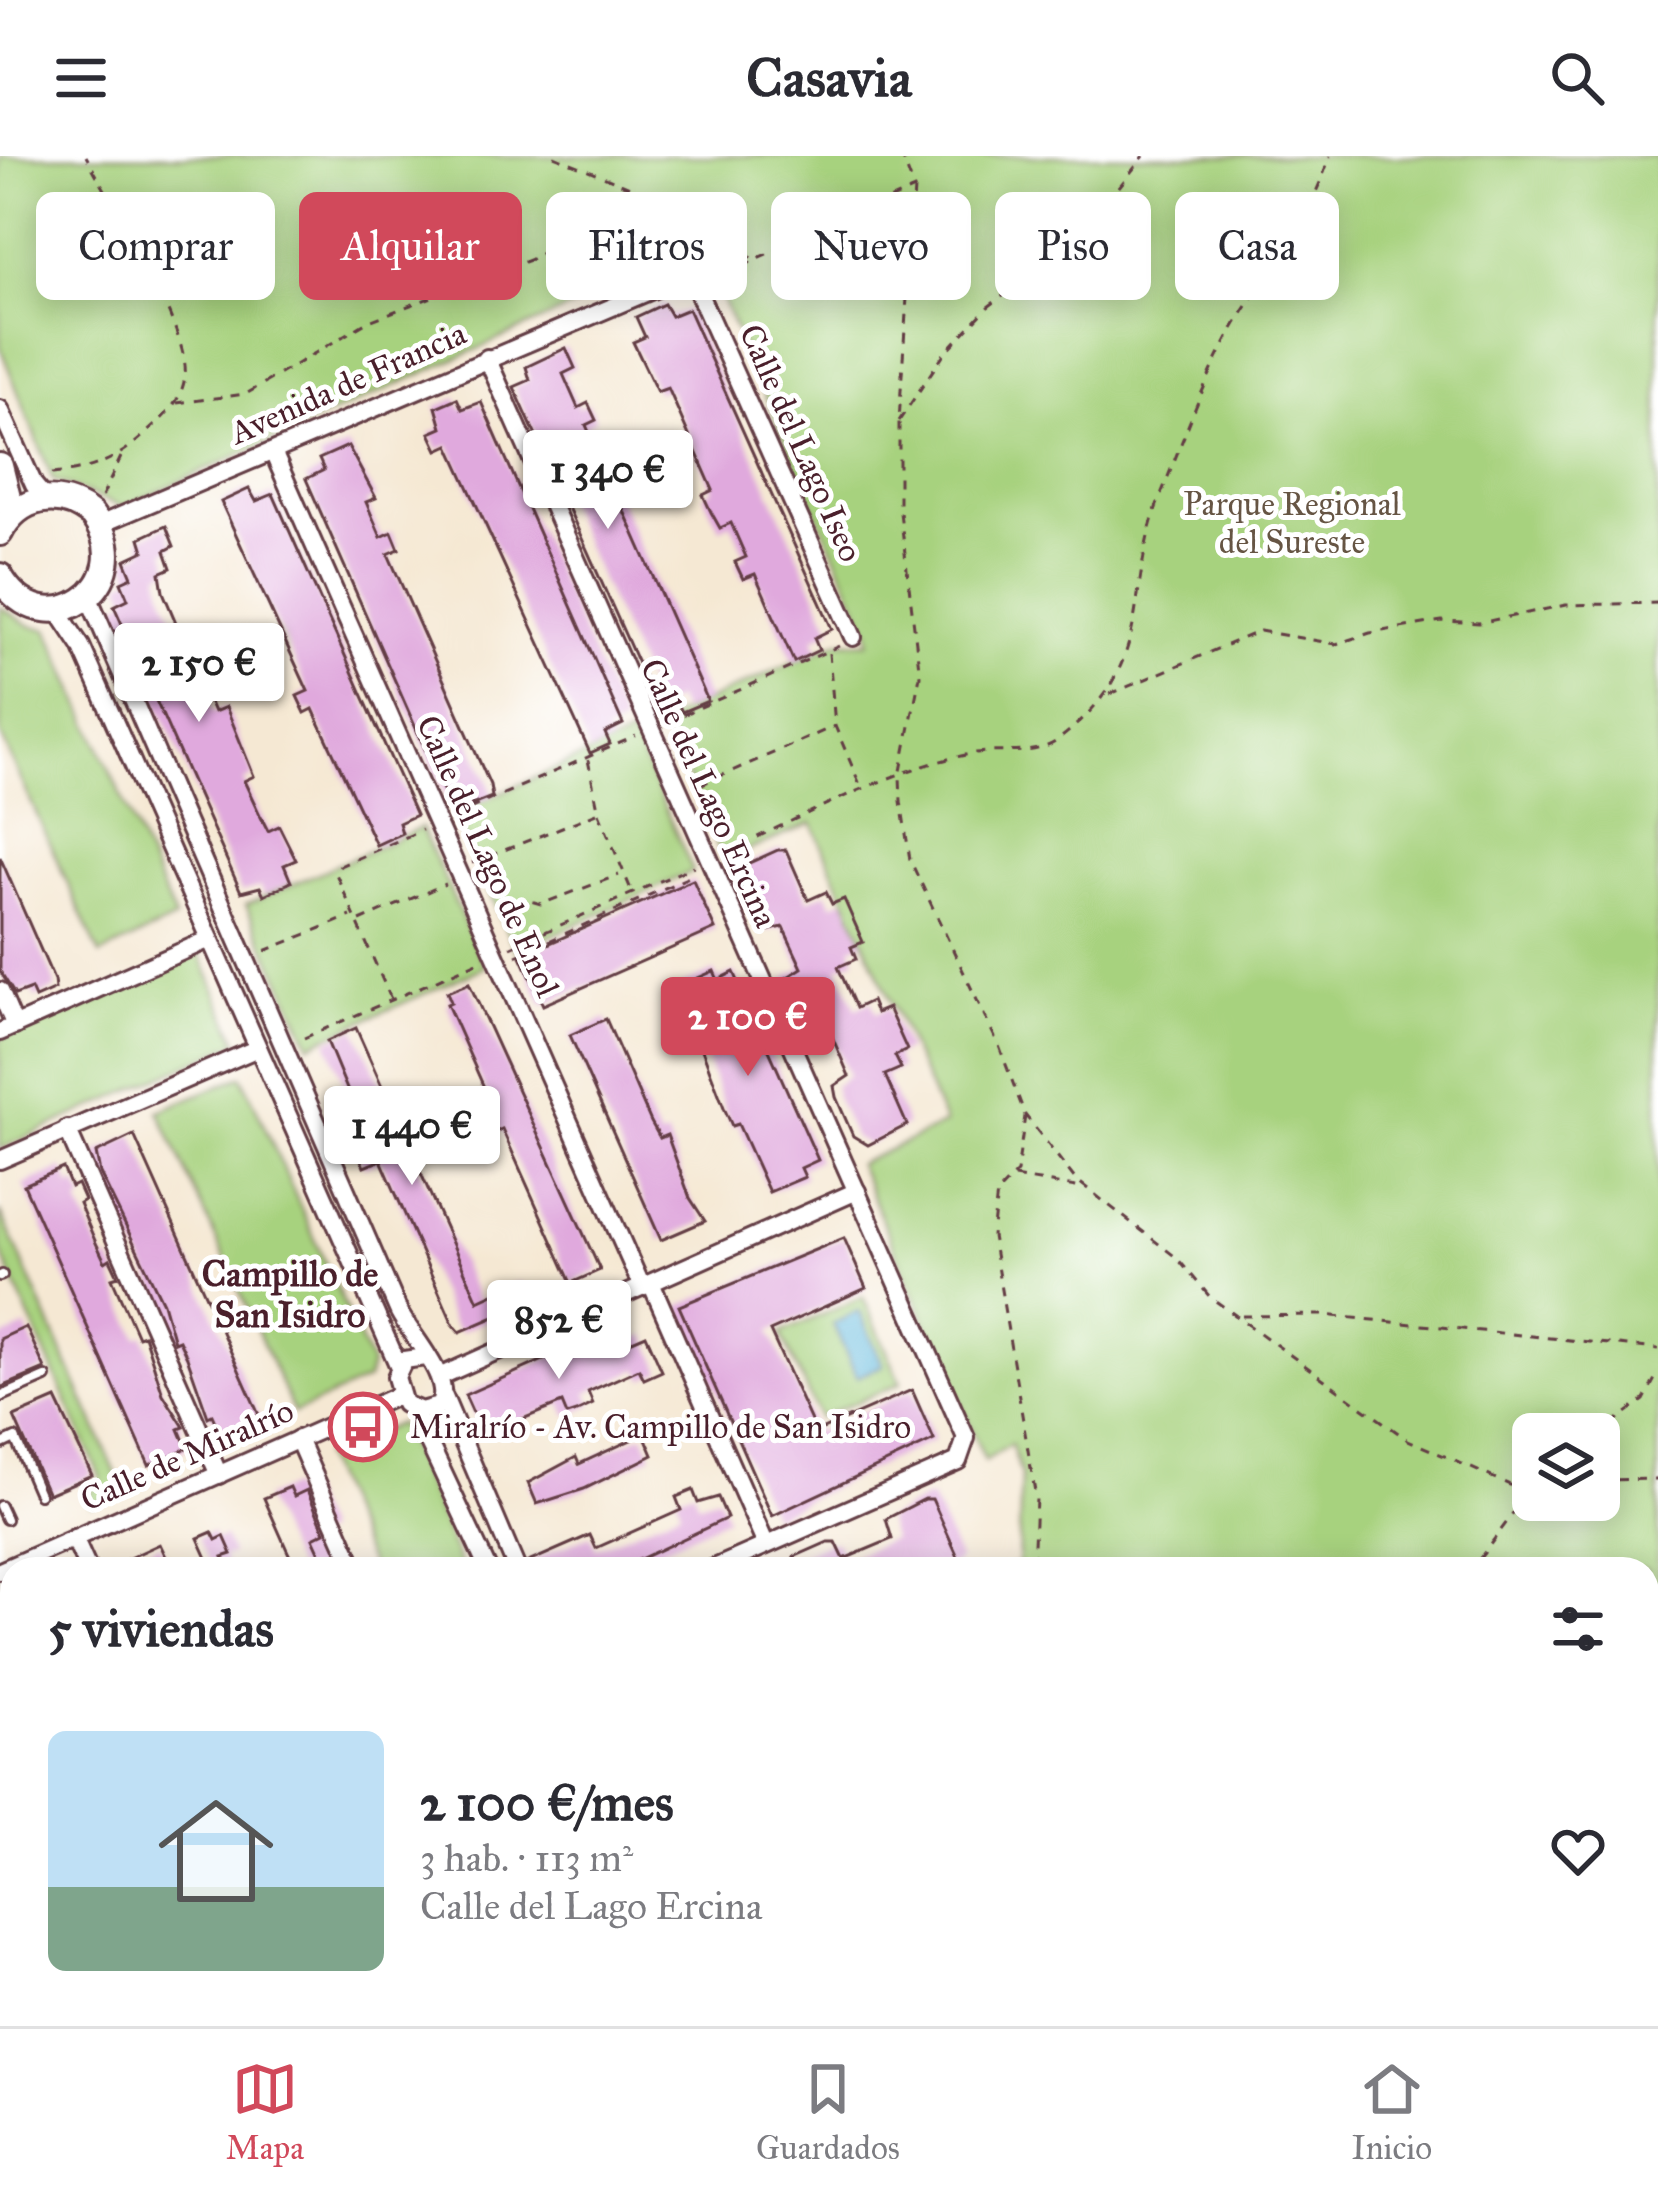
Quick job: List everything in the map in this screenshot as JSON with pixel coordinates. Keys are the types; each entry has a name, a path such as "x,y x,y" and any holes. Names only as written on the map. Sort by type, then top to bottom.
{"street":[{"name":"Avenida de Francia","path":"100,515 273,452 627,300"},
{"name":"Calle del Lago Iseo","path":"705,300 854,638"},
{"name":"Calle del Lago Ercina","path":"487,358 706,861 964,1430 967,1447 958,1461 766,1545"},
{"path":"0,409 34,485 45,486 100,515 106,539 105,570 88,596 56,610 23,603 3,587"},
{"name":"Calle del Lago de Enol","path":"273,452 504,951 647,1285 766,1545"},
{"path":"0,466 6,524"},
{"path":"6,524 45,486"},
{"path":"88,596 399,1312 424,1358 441,1376 444,1397 512,1557"},
{"path":"56,610 81,646 399,1367 399,1395 413,1409 482,1557"},
{"path":"0,991 8,1029 210,939"},
{"path":"0,1160 258,1048"},
{"path":"67,1130 219,1475"},
{"path":"441,1376 857,1192"},
{"path":"399,1367 413,1357 424,1358"},
{"name":"Calle de Miralrío","path":"31,1557 399,1395"},
{"path":"413,1409 431,1410 444,1397"},
{"path":"298,1439 350,1557"},
{"path":"74,1538 83,1557"},
{"path":"739,1557 766,1545"}],"lane":[{"path":"0,1397 46,1377"},
{"path":"0,1445 15,1438 39,1494"},
{"path":"0,1506 6,1519"}],"path":[{"path":"45,486 122,456 177,404 186,373 178,342 86,156"},
{"path":"554,156 642,192"},
{"path":"902,156 914,189 899,421 899,504 920,676 900,776 910,860 999,1046 1025,1115 1087,1189 1177,1258 1210,1297 1408,1440 1512,1486"},
{"path":"899,421 944,356 988,307 1072,245 1144,156"},
{"path":"1108,695 1127,654 1160,498 1216,364 1315,202 1330,156"},
{"path":"747,265 914,189"},
{"path":"177,404 246,394 369,321 546,251"},
{"path":"747,254 753,260"},
{"path":"100,515 122,456"},
{"path":"304,1038 862,790 970,753 1043,749 1108,695 1260,631 1336,644 1370,633 1442,621 1498,620 1565,605 1658,603"},
{"path":"648,730 850,645 854,638"},
{"path":"829,651 835,725 862,790"},
{"path":"689,790 835,725"},
{"path":"588,756 599,813 621,874 633,893"},
{"path":"472,863 599,813"},
{"path":"493,909 524,899 542,904 621,874"},
{"path":"504,951 514,957 689,877"},
{"path":"358,922 452,880"},
{"path":"263,952 354,914"},
{"path":"1025,1115 1012,1177 997,1193 992,1236 1036,1498 1035,1557"},
{"path":"1012,1177 1087,1189"},
{"path":"1240,1316 1324,1315 1658,1349"},
{"path":"1620,1418 1644,1400 1657,1376"},
{"path":"1620,1480 1658,1479"},
{"path":"1481,1557 1512,1515"}],"green space":[{"name":"Parque Regional del Sureste","path":"0,156 1658,156 1658,1557 1018,1557 1021,1475 1011,1444 985,1461 858,1164 945,1124 812,823 724,861 663,721 838,642 869,642 869,631 722,300 747,300 747,192 546,192 546,300 588,300 122,507 53,480 0,347"},
{"path":"0,607 31,626 48,629 175,919 100,955 0,733"},
{"path":"632,735 693,871 516,952 454,813"},
{"path":"421,828 485,967 310,1044 246,905"},
{"path":"199,952 238,1042 0,1149 0,1039"},
{"path":"242,1076 371,1365 367,1380 294,1413 159,1111"},
{"path":"0,1211 123,1489 91,1505 87,1497 101,1479 0,1250"},
{"path":"863,1297 901,1383 819,1418 781,1333"},
{"path":"399,1423 457,1557 367,1557 322,1456"}],"water":[{"path":"859,1311 883,1365 857,1377 833,1324"}],"building":[{"path":"664,304 671,316 688,309 832,629 814,638 819,650 794,662 755,574 743,579 735,562 746,557 731,523 720,528 703,495 713,490 668,388 657,392 633,342 645,337 636,317"},
{"path":"566,348 575,368 563,374 578,408 588,403 596,420 586,425 708,701 682,712 676,700 658,708 514,387 530,380 526,367"},
{"path":"457,398 462,409 481,402 623,724 605,733 610,744 590,753 449,445 438,450 430,433 442,428 436,407"},
{"path":"348,446 376,498 366,502 381,537 392,532 399,549 388,554 490,785 492,797 472,805 467,794 448,801 306,479 324,470 319,459"},
{"path":"249,489 256,501 273,494 416,815 399,823 402,833 376,845 313,709 305,713 297,696 308,691 221,502"},
{"path":"166,526 174,546 165,551 171,568 160,573 163,592 214,712 226,707 254,776 244,781 260,815 268,831 279,826 296,860 284,865 291,882 264,895 260,887 241,892 114,606 128,599 121,582 132,577 125,560 144,551 140,538"},
{"path":"786,850 808,900 826,892 832,904 844,899 863,942 851,947 856,959 838,967 856,1008 871,1001 876,1013 888,1008 907,1050 895,1056 901,1068 885,1075 907,1125 868,1145 853,1136 836,1097 834,1086 849,1076 831,1034 813,1038 788,990 786,978 802,968 783,927 766,931 741,883 739,871 745,865"},
{"path":"0,857 54,980 55,989 35,998 31,989 15,995 0,971"},
{"path":"693,880 715,929 543,1005 521,956"},
{"path":"714,971 718,980 734,972 818,1160 801,1168 805,1177 769,1192 738,1124 732,1126 682,997 687,996 682,985"},
{"path":"469,983 600,1270 571,1283 502,1129 493,1133 484,1114 494,1110 447,1004 451,1002 447,992"},
{"path":"606,1019 651,1122 660,1138 667,1135 690,1198 705,1221 661,1240 570,1035"},
{"path":"356,1028 478,1301 520,1282 529,1302 460,1332 453,1324 381,1160 364,1167 348,1129 361,1123 327,1041"},
{"path":"134,1135 259,1415 220,1433 212,1415 208,1417 187,1357 179,1340 174,1342 163,1303 100,1173 96,1153"},
{"path":"63,1168 71,1187 77,1184 84,1200 79,1203 96,1243 105,1262 110,1259 118,1276 112,1278 138,1337 144,1335 163,1394 184,1427 179,1429 187,1448 149,1465 24,1185"},
{"path":"844,1238 866,1288 770,1331 816,1432 912,1390 934,1440 772,1516 679,1306"},
{"path":"26,1327 45,1369 0,1388 0,1339"},
{"path":"646,1335 662,1371 644,1379 639,1369 588,1392 593,1404 576,1412 567,1415 562,1403 483,1435 465,1395 595,1337 602,1354"},
{"path":"56,1399 92,1475 48,1494 14,1417"},
{"path":"644,1434 653,1455 584,1489 537,1504 528,1483 576,1457 579,1464"},
{"path":"290,1487 294,1496 307,1490 325,1532 313,1538 322,1557 290,1557 264,1498"},
{"path":"693,1490 698,1503 718,1497 727,1518 644,1557 539,1557 590,1535 596,1548 681,1510 676,1497"},
{"path":"932,1499 958,1557 849,1557 892,1539 886,1519"},
{"path":"212,1532 216,1540 224,1536 232,1554 207,1557 198,1538"},
{"path":"828,1542 836,1542 843,1557 794,1557"},
{"path":"160,1544 166,1557 131,1557"}],"place":[{"name":"Miralrío - Av. Campillo de San Isidro","path":"363,1427"}],"district":[{"name":"Campillo de San Isidro","path":"290,1294"}]}
